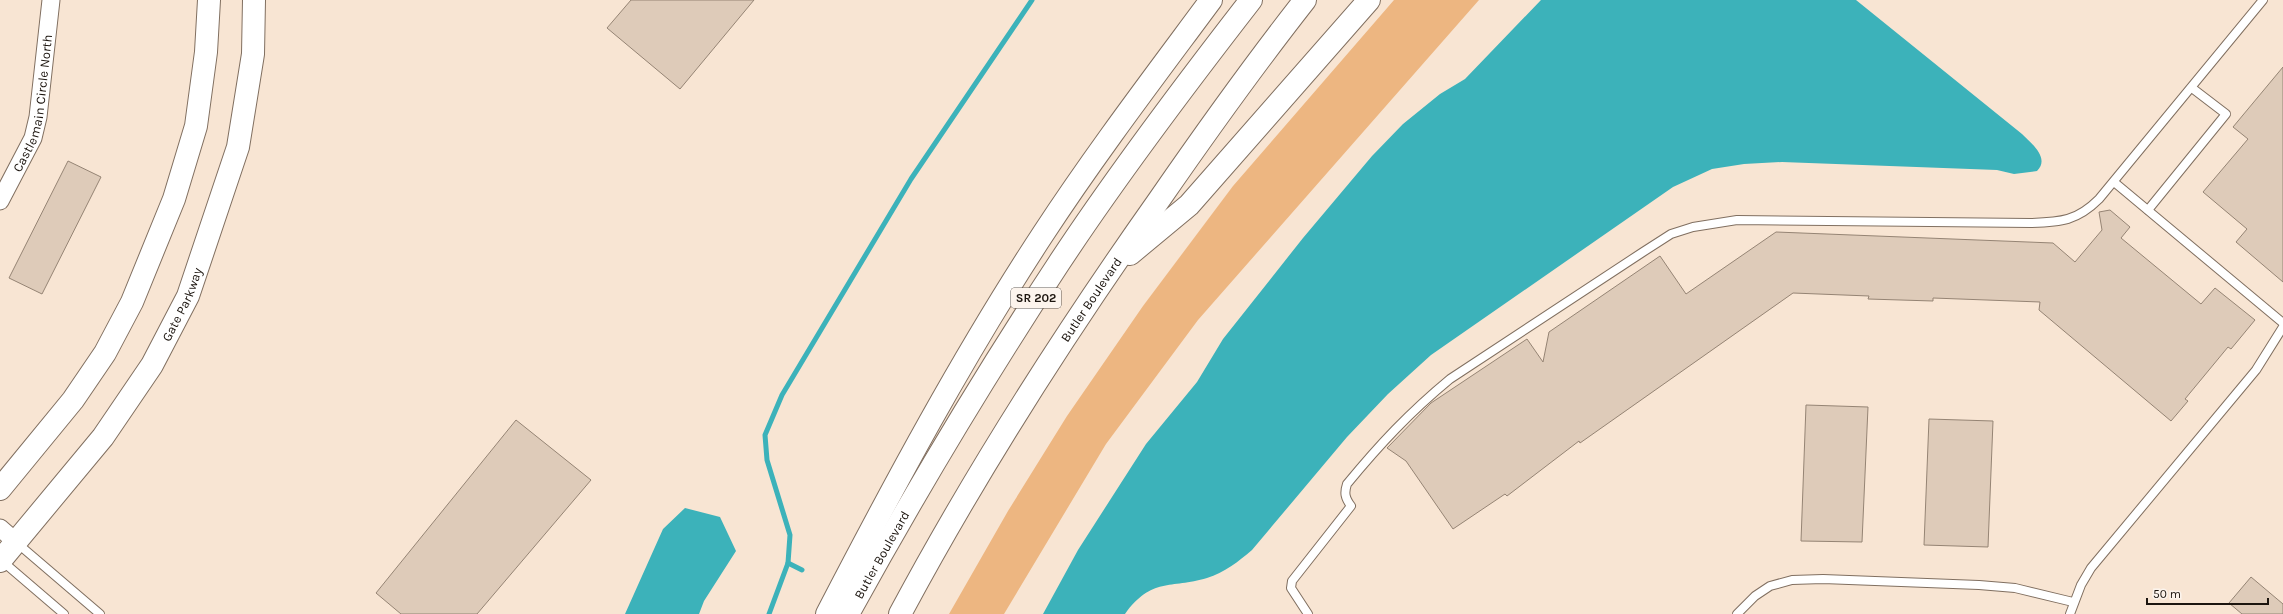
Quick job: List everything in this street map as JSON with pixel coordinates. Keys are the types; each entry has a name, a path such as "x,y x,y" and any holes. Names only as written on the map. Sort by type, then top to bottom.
{"main road":[{"path":"0,489 73,400 105,353 132,302 174,199 196,126 206,52 208,0"},
{"name":"Gate Parkway","path":"0,560 8,535 104,437 152,364 188,296 238,147 253,54 254,0"},
{"path":"827,614 935,412 1018,274 1098,154 1211,0"},
{"name":"Butler Boulevard","path":"848,614 932,464 1060,262 1170,107 1251,0"},
{"name":"Butler Boulevard","path":"900,614 968,490 1108,273 1264,52 1305,0"},
{"path":"1108,273 1189,205 1369,0"}],"street":[{"name":"Castlemain Circle North","path":"0,201 33,138 38,117 51,0"}],"lane":[{"path":"1308,614 1290,588 1292,581 1351,506 1346,499 1345,492 1347,484 1386,437 1425,400 1450,380 1671,234 1693,227 1737,220 2059,222 2077,217 2089,210 2114,182 2263,0"},
{"path":"2148,210 2226,114 2192,88"},
{"path":"2114,182 2283,323"},
{"path":"2070,614 2073,602 2091,568 2256,370 2283,327"},
{"path":"8,535 100,614"},
{"path":"0,560 64,614"},
{"path":"1737,614 1755,596 1770,586 1800,580 1979,585 2015,588 2073,602"}],"shaded area":[{"path":"1394,0 1479,0 1198,320 1106,444 1004,614 949,614 1008,511 1067,416 1143,306 1233,186"}],"water":[{"path":"1541,0 1856,0 2022,134 2038,151 2042,161 2037,171 2014,174 1997,170 1782,162 1744,164 1712,169 1673,187 1431,355 1388,394 1347,437 1252,550 1231,566 1207,578 1153,589 1144,594 1135,602 1125,614 1043,614 1078,550 1146,444 1197,382 1223,339 1303,238 1372,156 1403,124 1440,94 1465,79"},
{"path":"685,508 720,517 736,551 704,601 699,614 625,614 663,529"}],"building":[{"path":"631,0 754,0 680,89 607,28"},
{"path":"2283,67 2283,282 2236,242 2247,229 2203,192 2248,139 2233,127"},
{"path":"68,161 101,177 42,294 9,278"},
{"path":"2110,210 2130,227 2121,238 2201,304 2215,288 2255,320 2231,349 2228,347 2185,399 2188,401 2171,421 2039,310 2040,302 1933,298 1933,301 1868,299 1869,296 1793,293 1580,443 1579,441 1507,496 1505,494 1453,529 1406,461 1387,448 1431,403 1527,339 1543,362 1549,332 1660,256 1686,294 1776,232 2053,243 2075,262 2102,230 2099,212"},
{"path":"1806,405 1868,407 1862,542 1801,541"},
{"path":"1929,419 1993,421 1988,547 1924,545"},
{"path":"516,420 591,480 477,614 401,614 376,593"},
{"path":"2251,577 2283,604 2283,614 2242,614 2229,603"}],"waterway":[{"path":"769,614 788,563 790,535 767,460 765,435 782,395 911,179 1032,0"},
{"path":"788,563 802,570"}]}
